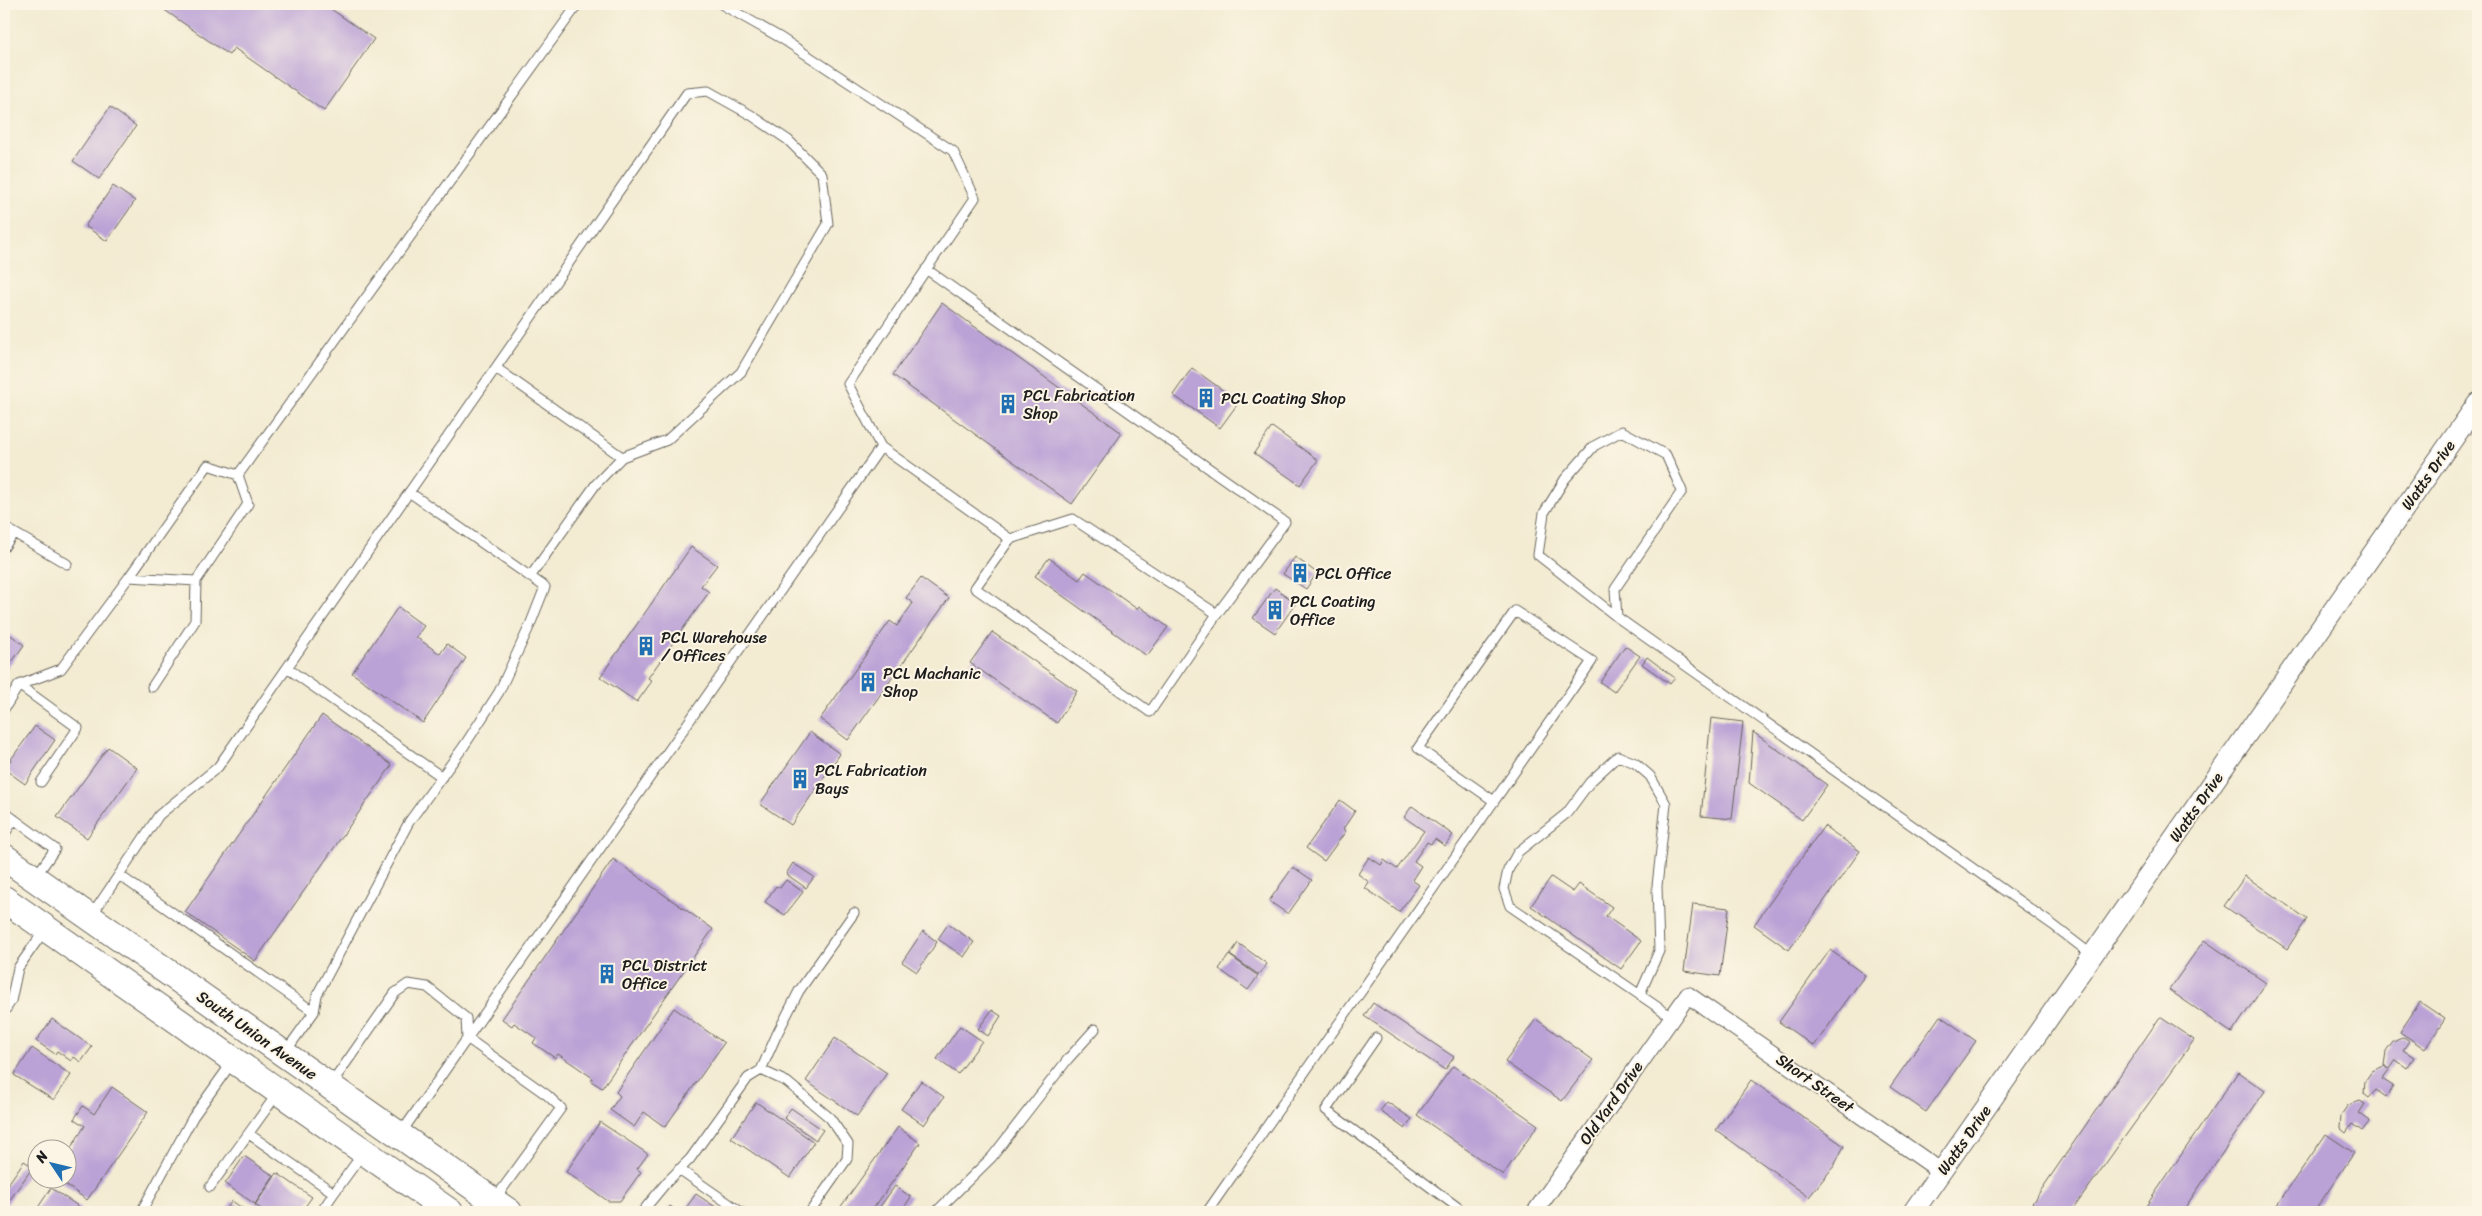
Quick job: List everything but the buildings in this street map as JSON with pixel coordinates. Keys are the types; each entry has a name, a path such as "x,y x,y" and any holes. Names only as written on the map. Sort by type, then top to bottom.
{"main road":[{"name":"South Union Avenue","path":"4,857 400,1135 494,1209"},
{"path":"4,877 18,887 26,886 34,879"},
{"path":"4,899 450,1212"},
{"path":"45,928 91,938 181,999 224,1012"},
{"path":"234,1061 241,1053 254,1056 356,1128 375,1135 400,1135"},
{"path":"421,1192 434,1188 445,1190 494,1209"}],"street":[{"name":"Watts Drive","path":"1914,1212 2478,402"},
{"name":"Short Street","path":"1688,995 1942,1172"},
{"name":"Old Yard Drive","path":"1535,1212 1688,995"}],"lane":[{"path":"238,475 578,4"},
{"path":"721,4 781,38 953,151 975,198 848,384 881,447 1010,539"},
{"path":"91,918 159,816 218,767 686,93 708,92 751,115 788,140 822,174 828,224 741,372 667,440 622,457 596,484 530,576"},
{"path":"926,270 1285,522 1217,614 1150,712 975,588 1010,539 1073,519 1217,614"},
{"path":"496,368 622,457"},
{"path":"1617,617 1615,589 1682,491 1666,454 1622,431 1594,446 1565,479 1544,514 1538,555 1617,617 2053,925 2092,956"},
{"path":"400,1135 881,447"},
{"path":"4,709 19,685 61,669 208,465 238,475"},
{"path":"152,686 196,621 196,581 248,504 238,475"},
{"path":"284,1054 314,1012 317,995 409,822 442,777 499,692 530,625 545,587 409,492"},
{"path":"4,527 67,564"},
{"path":"4,547 13,534"},
{"path":"129,577 196,581"},
{"path":"1207,1212 1592,661 1515,611 1418,748 1494,801"},
{"path":"287,668 442,777"},
{"path":"19,685 78,728 42,782"},
{"path":"1640,994 1659,951 1657,886 1666,804 1650,776 1635,762 1618,756 1590,782 1567,813 1518,852 1508,870 1504,889 1510,906 1672,1017"},
{"path":"4,812 55,849 34,879"},
{"path":"4,835 14,819"},
{"path":"119,875 314,1012"},
{"path":"642,1212 690,1159 748,1078 761,1070 776,1034 800,991 854,913"},
{"path":"4,1012 12,1001 18,968 45,928"},
{"path":"330,1086 395,993 408,984 427,987 466,1018 467,1038"},
{"path":"936,1212 992,1157 1068,1060 1095,1029"},
{"path":"467,1038 547,1095 561,1108 494,1209"},
{"path":"1376,1038 1326,1110 1464,1212"},
{"path":"140,1212 193,1117 234,1061"},
{"path":"761,1070 787,1082 823,1112 830,1118 848,1144 847,1159 810,1212"},
{"path":"210,1187 278,1092"},
{"path":"249,1134 334,1193"},
{"path":"321,1212 363,1152"},
{"path":"679,1170 741,1212"}],"place":[{"name":"PCL Coating Shop","path":"1206,398"},
{"name":"PCL Fabrication Shop","path":"1008,404"},
{"name":"PCL Office","path":"1300,573"},
{"name":"PCL Coating Office","path":"1275,610"},
{"name":"PCL Warehouse / Offices","path":"646,646"},
{"name":"PCL Machanic Shop","path":"868,682"},
{"name":"PCL Fabrication Bays","path":"800,779"},
{"name":"PCL District Office","path":"607,974"}]}
